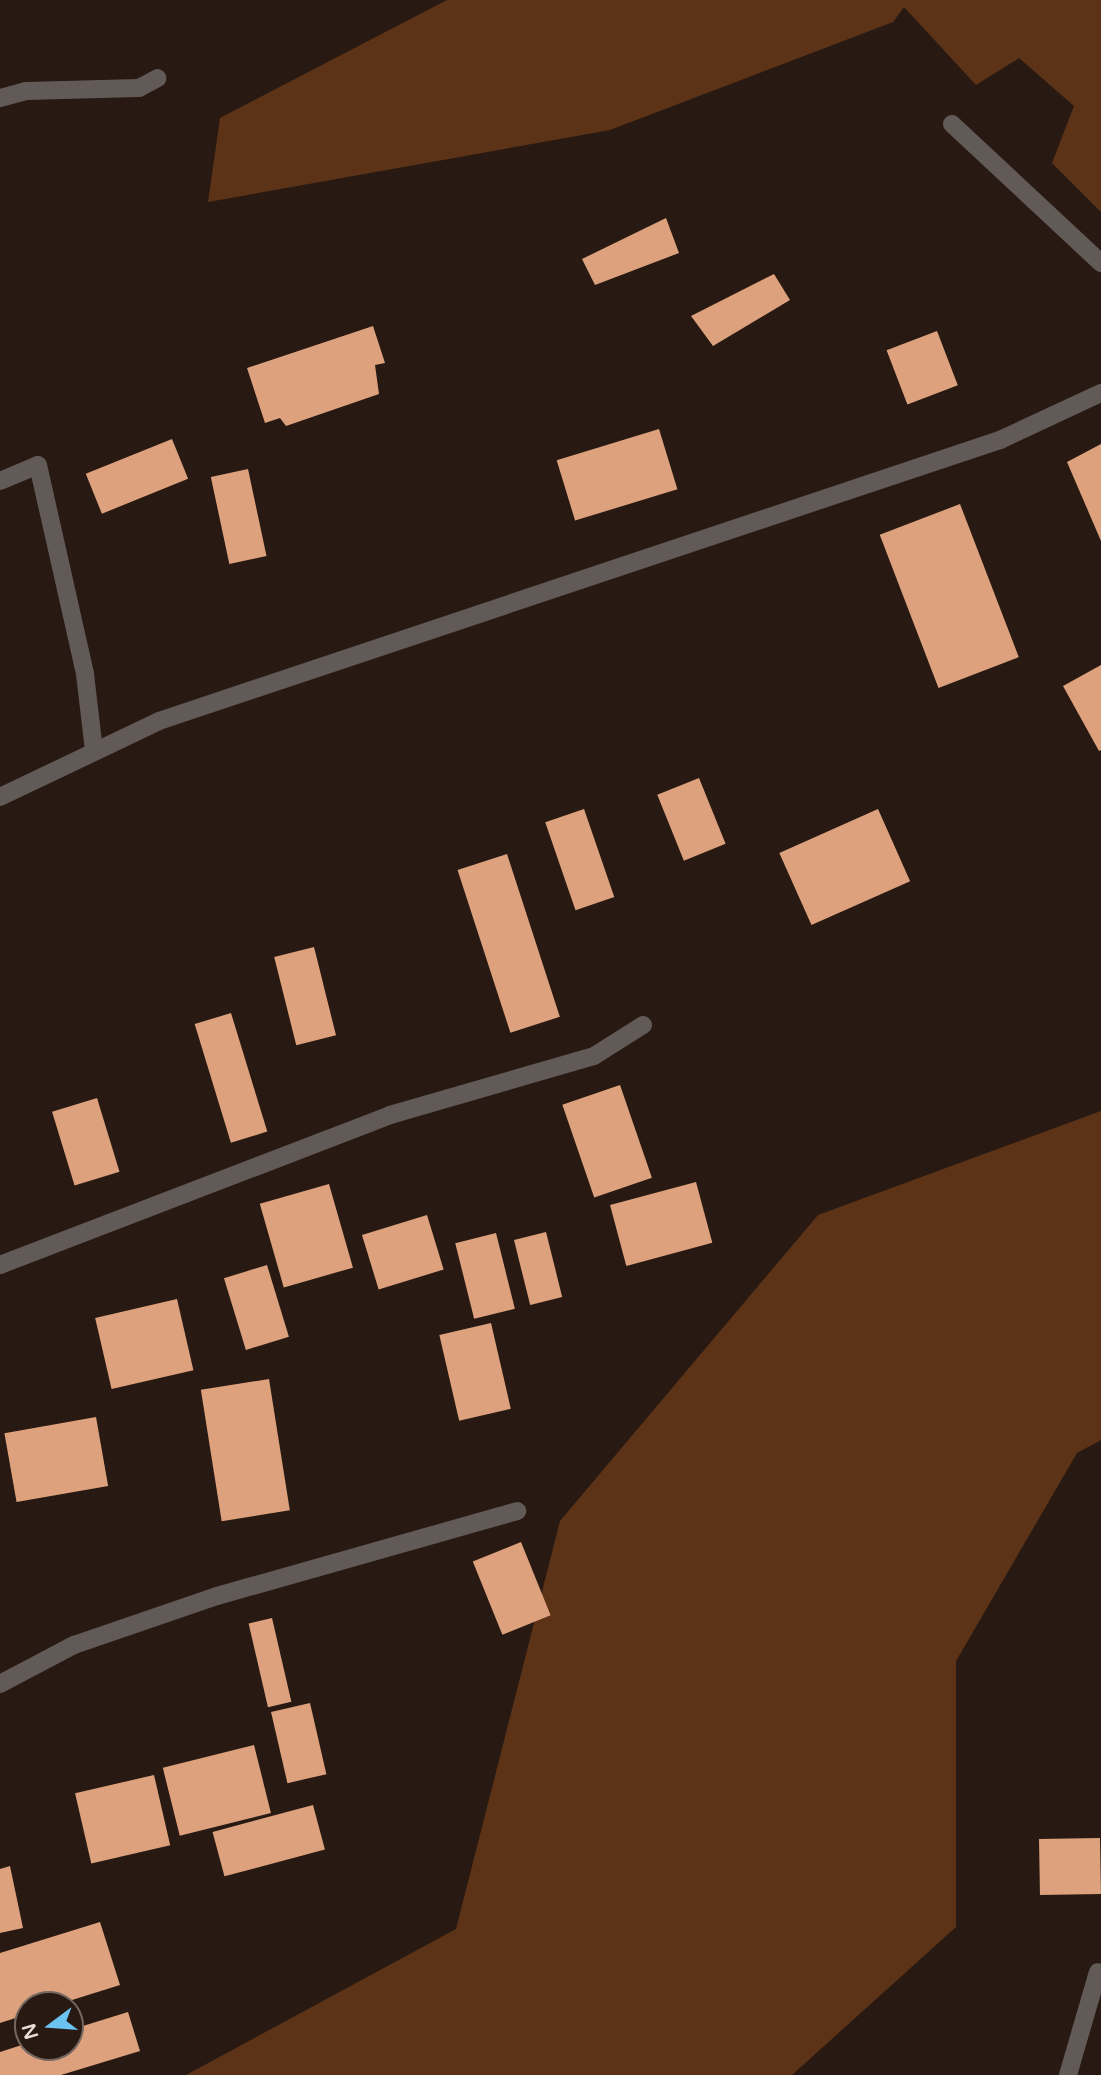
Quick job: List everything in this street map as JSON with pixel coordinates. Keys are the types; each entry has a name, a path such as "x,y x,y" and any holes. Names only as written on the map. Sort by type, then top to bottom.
{"street":[{"path":"0,98 139,88 158,78"},
{"path":"952,124 1101,263"},
{"path":"0,797 159,721 1000,440 1101,393"},
{"path":"0,481 38,464 85,674 94,751"},
{"path":"0,1265 390,1115 594,1056 643,1026"},
{"path":"0,1684 74,1645 217,1596 517,1511"},
{"path":"1068,2075 1098,1972"}],"shaded area":[{"path":"447,0 1101,0 1101,212 1052,163 1074,106 1019,58 976,85 904,7 893,22 610,130 208,202 220,118"},
{"path":"1101,1111 1101,1440 1077,1453 956,1661 956,1927 792,2075 186,2075 456,1929 560,1521 818,1215"}],"building":[{"path":"666,218 679,253 595,285 582,259"},
{"path":"774,274 790,300 713,346 691,316"},
{"path":"373,326 385,363 375,365 379,394 286,426 280,418 265,423 247,368"},
{"path":"937,331 958,385 907,404 887,350"},
{"path":"659,429 677,489 575,521 557,460"},
{"path":"172,439 188,479 102,514 86,474"},
{"path":"1101,444 1101,541 1067,462"},
{"path":"248,469 267,556 229,564 211,477"},
{"path":"960,504 1019,657 938,688 880,535"},
{"path":"1101,665 1101,750 1099,751 1063,686"},
{"path":"699,778 726,844 684,861 657,795"},
{"path":"584,809 614,897 576,910 545,822"},
{"path":"878,809 910,881 811,925 779,853"},
{"path":"507,854 560,1017 510,1033 458,870"},
{"path":"314,947 336,1035 296,1045 274,957"},
{"path":"231,1013 267,1132 231,1143 195,1024"},
{"path":"620,1085 652,1178 594,1198 562,1105"},
{"path":"97,1098 120,1172 75,1185 52,1112"},
{"path":"696,1182 712,1243 626,1266 610,1205"},
{"path":"329,1184 353,1268 284,1287 260,1204"},
{"path":"427,1215 444,1270 379,1289 362,1235"},
{"path":"546,1232 562,1297 530,1305 514,1240"},
{"path":"496,1233 515,1309 474,1319 455,1243"},
{"path":"267,1265 289,1337 246,1350 224,1278"},
{"path":"177,1299 193,1370 112,1389 95,1318"},
{"path":"491,1323 511,1409 459,1421 439,1335"},
{"path":"269,1379 290,1510 222,1521 201,1390"},
{"path":"96,1417 108,1486 17,1502 4,1433"},
{"path":"521,1542 551,1615 502,1635 473,1561"},
{"path":"272,1618 291,1702 268,1707 249,1623"},
{"path":"310,1703 326,1774 287,1783 271,1712"},
{"path":"254,1745 271,1813 180,1836 163,1768"},
{"path":"154,1775 170,1845 91,1863 75,1793"},
{"path":"313,1805 325,1849 224,1876 213,1832"},
{"path":"1100,1838 1101,1894 1040,1895 1039,1839"},
{"path":"10,1866 23,1928 0,1933 0,1869"},
{"path":"100,1922 120,1985 84,1996 84,1991 14,1991 14,2018 0,2023 0,1953"},
{"path":"128,2012 140,2051 61,2075 0,2075 0,2052 14,2048 14,2061 84,2061 84,2026"}]}
